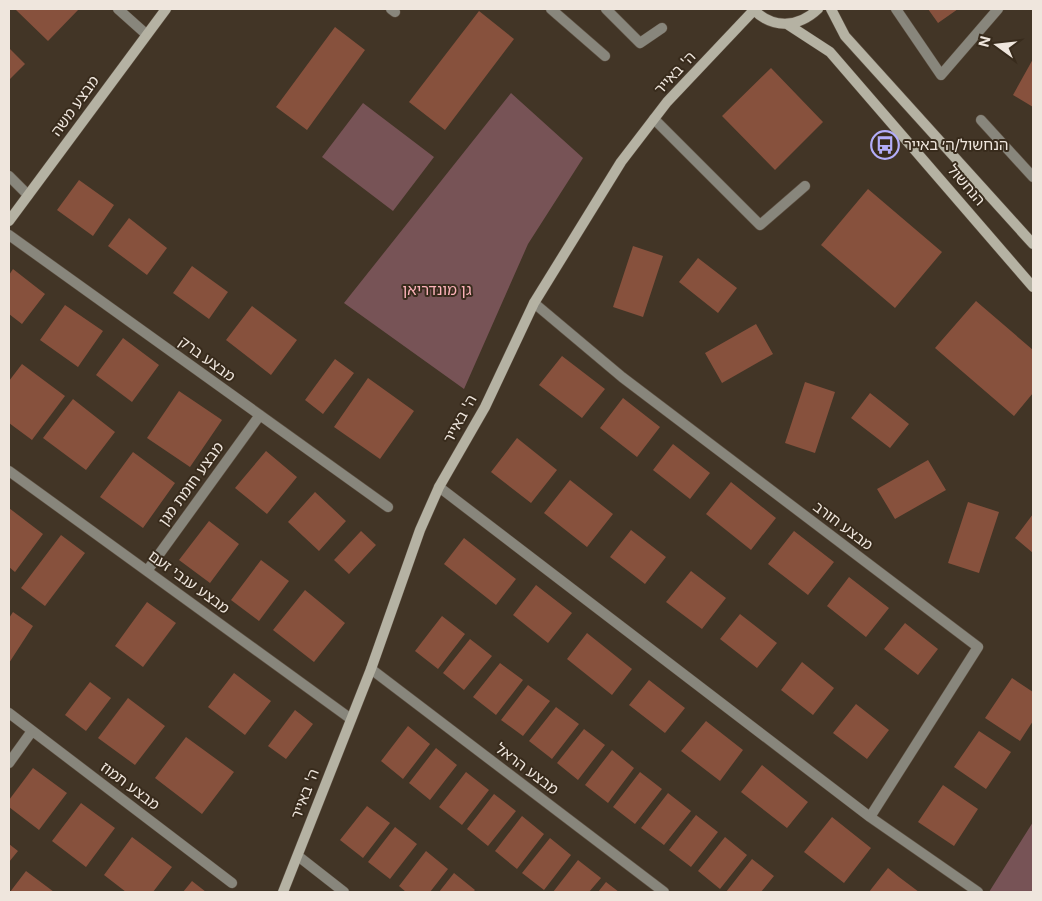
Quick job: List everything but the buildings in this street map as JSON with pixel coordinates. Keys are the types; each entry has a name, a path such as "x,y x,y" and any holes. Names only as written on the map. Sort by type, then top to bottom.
{"street":[{"path":"118,9 146,34"},
{"name":"מבצע משה","path":"9,221 166,9"},
{"path":"551,9 605,56"},
{"path":"606,9 640,43 662,28"},
{"path":"787,24 799,22 818,9"},
{"name":"הנחשול","path":"832,9 845,36 1033,244"},
{"path":"896,9 941,75 998,9"},
{"name":"הנחשול","path":"754,10 763,18 775,23 787,24 830,52 1033,287"},
{"name":"ה' באייר","path":"283,892 371,669 420,530 439,487 485,407 534,303 620,162 667,102 754,10"},
{"path":"654,119 760,225 804,186"},
{"path":"980,120 1033,177"},
{"path":"9,176 28,195"},
{"name":"מבצע ברק","path":"9,235 388,507"},
{"name":"מבצע חורב","path":"534,303 628,382 978,647 870,817"},
{"name":"מבצע חומת מגן","path":"147,570 260,415"},
{"name":"מבצע ענבי זעם","path":"9,471 351,719"},
{"path":"439,487 870,817 978,892"},
{"name":"מבצע הראל","path":"371,669 664,892"},
{"name":"מבצע תמוז","path":"9,713 232,883"},
{"path":"9,763 32,730"},
{"path":"298,856 344,892"}],"green space":[{"name":"גן מונדריאן","path":"511,93 583,158 528,244 464,389 344,303"},
{"path":"363,103 434,157 393,211 322,157"},
{"path":"1033,822 1033,892 989,892"}],"place":[{"name":"הנחשול/ה׳ באייר","path":"885,145"}]}
